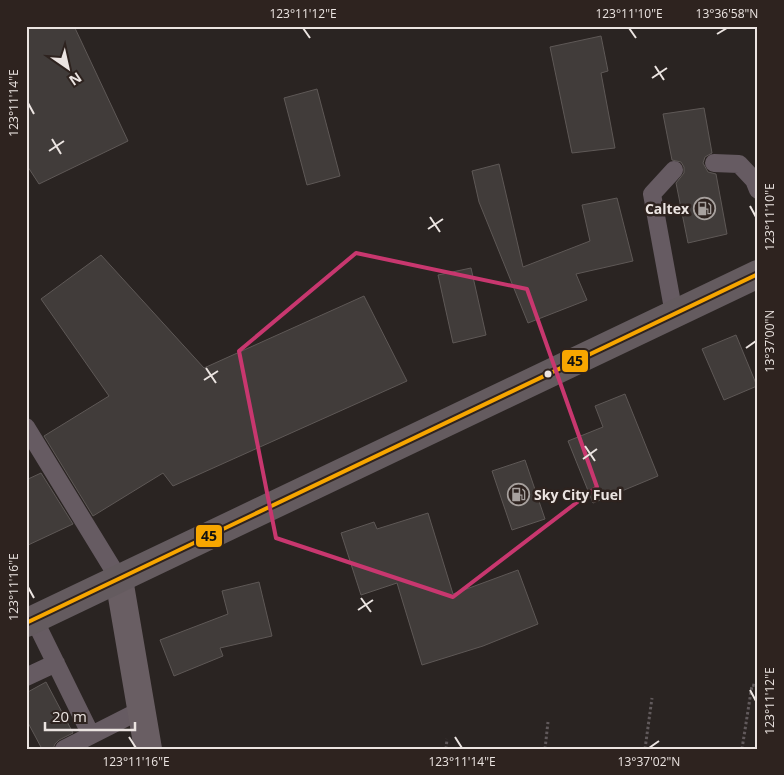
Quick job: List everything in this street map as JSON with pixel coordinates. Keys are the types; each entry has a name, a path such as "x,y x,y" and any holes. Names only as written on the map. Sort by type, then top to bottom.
{"highway":[{"path":"30,621 758,274"}],"main road":[{"path":"119,579 148,749"}],"lane":[{"path":"714,163 740,164 754,180 758,190"},
{"path":"674,170 652,194 674,314"},
{"path":"26,428 119,579"},
{"path":"30,621 56,663 91,735"},
{"path":"26,677 56,663"},
{"path":"64,749 141,710"}],"path":[{"path":"742,749 752,685 758,686"},
{"path":"645,749 652,698"},
{"path":"545,749 548,722"},
{"path":"446,749 447,739"}],"highlighted area":[{"path":"356,253 527,289 597,487 453,597 276,538 239,351"}],"building":[{"path":"26,26 74,26 128,141 39,184 26,164"},
{"path":"601,36 608,71 601,73 615,148 572,153 550,47"},
{"path":"317,89 340,176 307,185 284,98"},
{"path":"704,108 712,153 705,157 703,163 708,172 716,174 727,234 688,243 676,183 684,173 684,167 681,162 672,160 663,114"},
{"path":"499,164 523,267 590,241 582,205 617,198 633,261 576,274 587,300 528,323 479,202 472,171"},
{"path":"101,255 204,368 364,296 407,381 173,486 163,473 93,516 44,436 109,396 41,299"},
{"path":"471,268 486,335 453,343 438,275"},
{"path":"736,335 757,386 724,400 702,349"},
{"path":"625,394 658,476 593,503 568,441 603,427 595,406"},
{"path":"525,460 545,519 512,530 492,471"},
{"path":"41,473 73,524 26,546 26,480"},
{"path":"428,513 453,594 518,570 538,624 483,646 422,665 397,583 361,595 341,533 374,522 377,529"},
{"path":"259,582 272,636 220,648 223,656 174,676 160,640 228,614 222,591"},
{"path":"46,682 73,733 59,740 53,749 42,749 26,719 26,693"}],"transit line":[{"name":"45","path":"26,623 758,274"}],"place":[{"name":"Caltex","path":"705,209"},
{"name":"Sky City Fuel","path":"518,495"}]}
